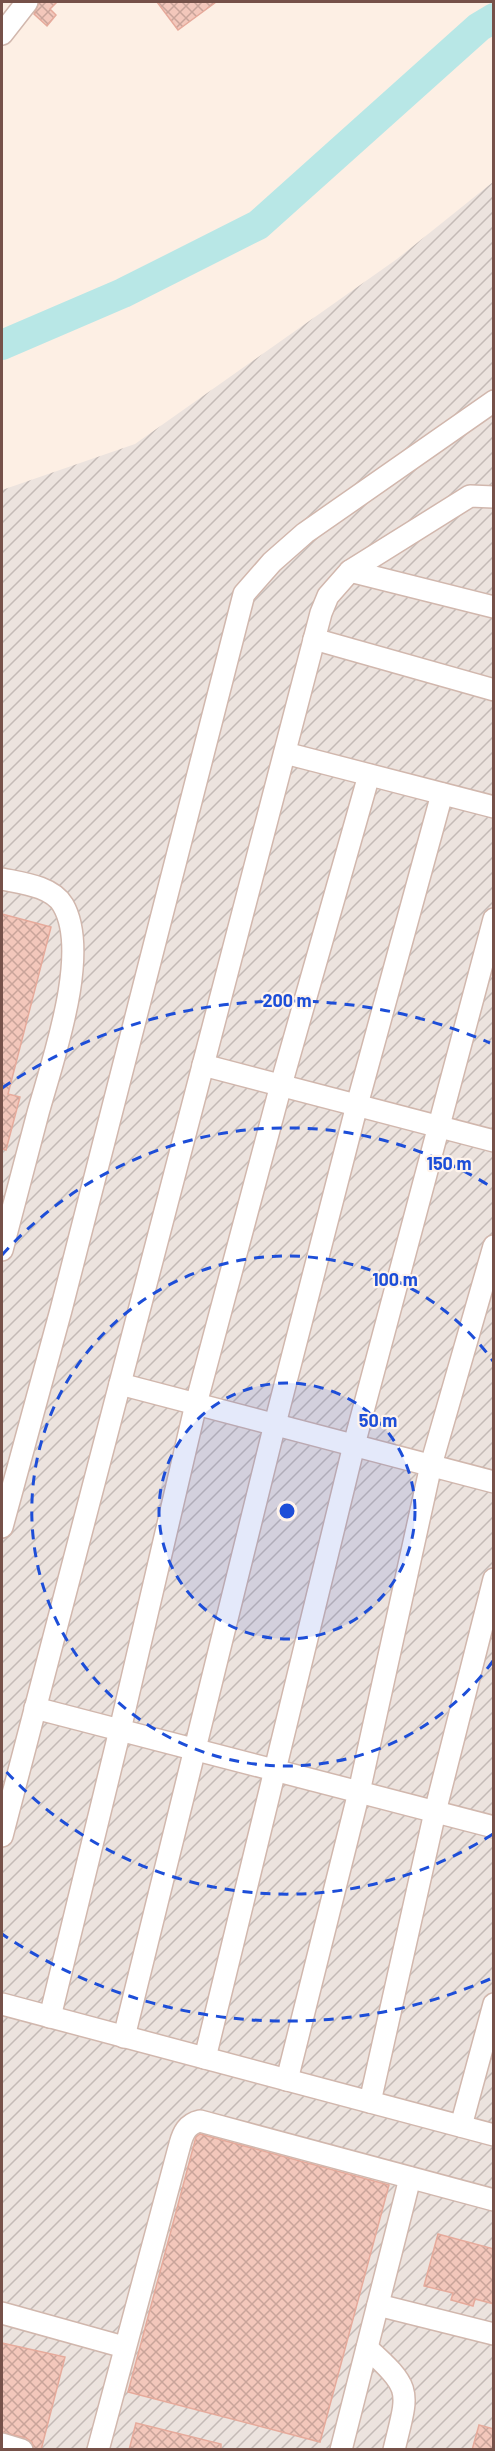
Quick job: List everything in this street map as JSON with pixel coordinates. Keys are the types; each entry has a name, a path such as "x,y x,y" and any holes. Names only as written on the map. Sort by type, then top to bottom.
{"street":[{"path":"2,34 27,2"},
{"path":"2,1527 5,1495 61,1310 244,594 272,562 305,533 494,401"},
{"path":"2,1836 314,639 328,596 350,571 470,496 494,497"},
{"path":"350,571 494,607"},
{"path":"314,639 494,690"},
{"path":"285,753 494,807"},
{"path":"50,2017 196,1404 281,1086 369,775"},
{"path":"124,2037 275,1424 357,1105 442,794"},
{"path":"2,879 43,889 62,903 71,925 72,955 68,1001 2,1250"},
{"path":"205,2058 354,1445 494,919"},
{"path":"203,1065 494,1141"},
{"path":"287,2080 359,1792 431,1465 494,1246"},
{"path":"120,1384 494,1482"},
{"path":"369,2102 435,1812 494,1579"},
{"path":"35,1708 494,1827"},
{"path":"2,2004 494,2135"},
{"path":"461,2127 494,2004"},
{"path":"98,2450 183,2134 194,2122 200,2121 494,2200"},
{"path":"341,2450 410,2178"},
{"path":"378,2305 494,2334"},
{"path":"2,2313 124,2347"},
{"path":"368,2348 394,2372 403,2387 405,2404 394,2450"},
{"path":"2,2444 22,2450"}],"shaded area":[{"path":"493,182 493,2449 2,2449 2,490 135,444 397,259"}],"building":[{"path":"39,2 57,2 50,9 56,15 47,26 34,14"},
{"path":"157,2 216,2 178,30"},
{"path":"2,914 51,927 8,1094 20,1097 6,1150 2,1149"},
{"path":"200,2134 389,2185 320,2442 128,2392 196,2137"},
{"path":"438,2234 494,2249 494,2304 475,2299 473,2306 451,2300 453,2293 424,2286"},
{"path":"2,2343 65,2357 41,2450 34,2450 32,2442 26,2438 2,2432"},
{"path":"136,2423 221,2444 221,2450 129,2450"},
{"path":"479,2425 494,2429 494,2450 472,2450"}],"waterway":[{"path":"2,345 123,293 258,225 479,27 494,18"}]}
